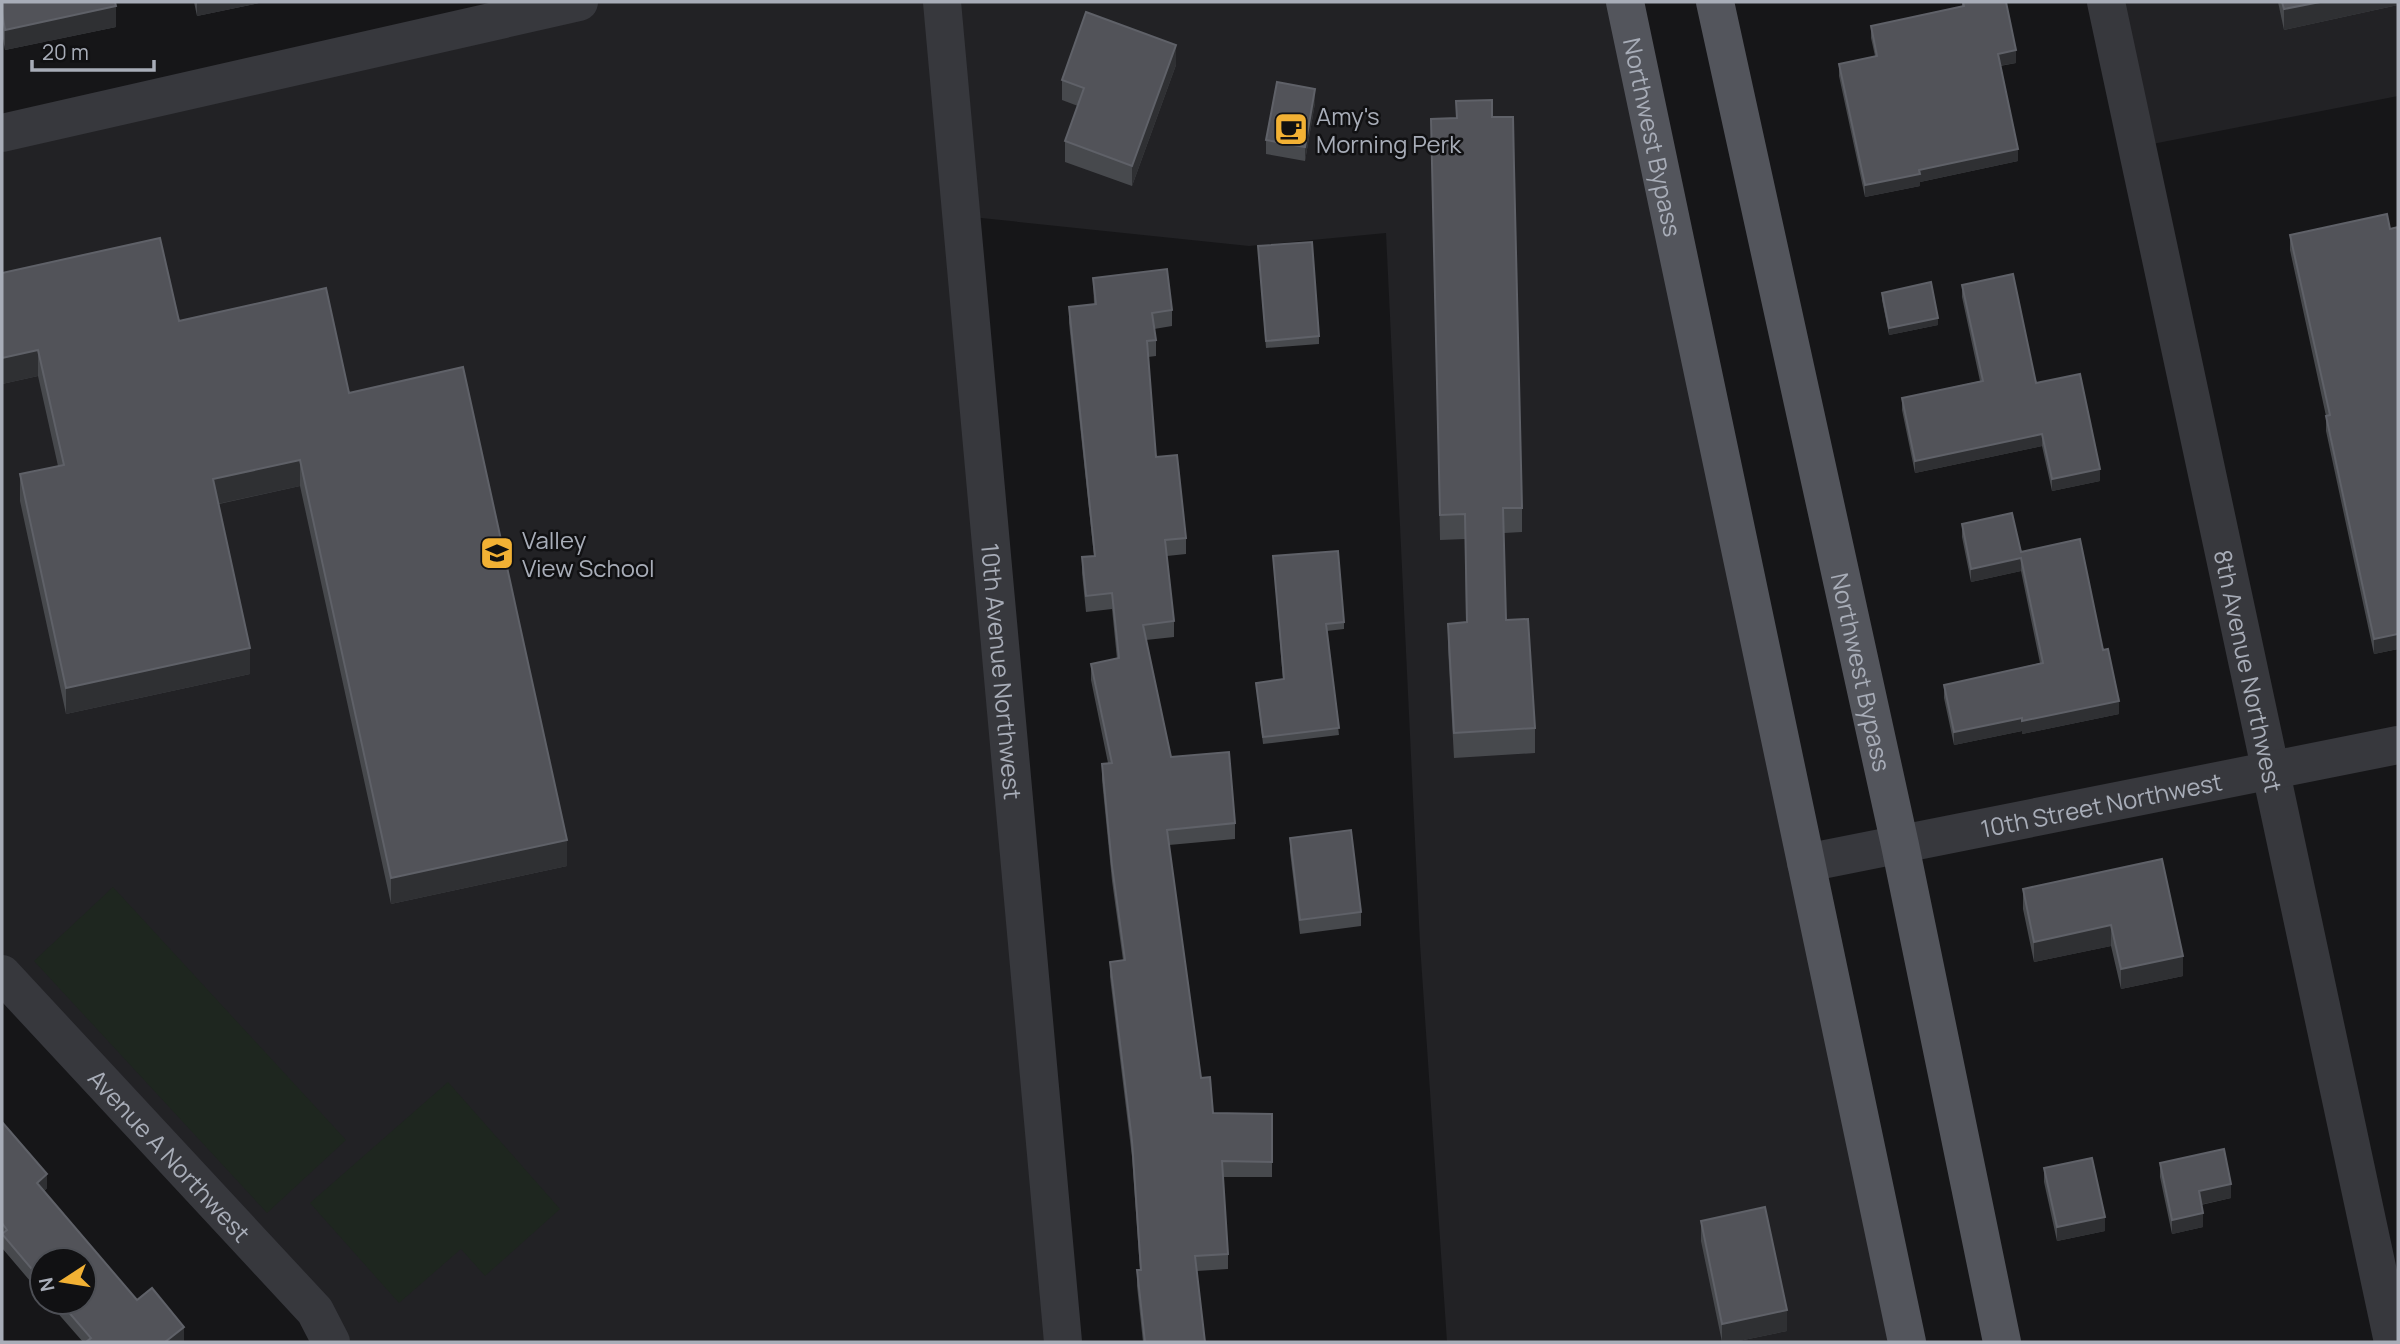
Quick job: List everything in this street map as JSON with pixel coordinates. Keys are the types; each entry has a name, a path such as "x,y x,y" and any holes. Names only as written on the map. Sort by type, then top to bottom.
{"main road":[{"name":"Northwest Bypass","path":"1625,2 1907,1342"},
{"name":"Northwest Bypass","path":"1715,2 1900,845 2002,1342"}],"street":[{"path":"2,133 579,2"},
{"name":"10th Avenue Northwest","path":"942,2 1063,1342"},
{"name":"8th Avenue Northwest","path":"2106,2 2393,1342"},
{"name":"10th Street Northwest","path":"1806,863 2398,745"},
{"name":"Avenue A Northwest","path":"2,974 315,1311 331,1342"}],"shaded area":[{"name":"Valley View School","path":"535,2 1625,2 1907,1342 1447,1342 1420,944 1386,233 1249,246 962,216 1063,1342 331,1342 2,974 2,133"},
{"path":"2106,2 2398,2 2398,96 2137,147"},
{"path":"113,887 346,1140 267,1213 34,961"},
{"path":"448,1082 560,1209 485,1276 461,1249 399,1303 310,1203"}],"building":[{"path":"2,2 115,2 116,6 5,30"},
{"path":"1963,2 2006,2 2016,50 1998,54 2018,149 1919,170 1920,174 1865,185 1839,64 1877,56 1871,26 1964,6"},
{"path":"2282,2 2320,2 2284,9"},
{"path":"1086,12 1176,45 1132,166 1065,141 1084,88 1062,80"},
{"path":"1277,82 1315,89 1305,147 1266,140"},
{"path":"1492,100 1492,117 1513,117 1522,508 1503,508 1506,620 1528,619 1535,728 1454,733 1448,624 1467,622 1465,514 1440,515 1431,119 1457,118 1456,101"},
{"path":"2387,214 2390,229 2398,227 2398,634 2374,639 2326,416 2330,415 2290,235"},
{"path":"160,238 179,321 326,288 349,393 463,367 567,840 391,878 300,460 213,479 250,648 66,688 20,474 64,465 38,350 2,358 2,273"},
{"path":"1312,242 1319,336 1266,341 1258,246"},
{"path":"1167,269 1172,310 1152,313 1156,340 1147,341 1156,457 1177,455 1186,538 1165,540 1174,621 1143,625 1171,757 1229,752 1235,823 1167,830 1201,1078 1210,1077 1213,1113 1272,1114 1272,1162 1222,1161 1228,1254 1195,1256 1205,1342 1145,1342 1137,1270 1141,1270 1132,1141 1110,962 1125,960 1102,764 1112,763 1091,664 1119,658 1112,593 1086,596 1082,557 1095,556 1069,307 1096,304 1093,278"},
{"path":"2013,274 2036,383 2080,374 2100,469 2052,479 2042,434 1915,461 1902,398 1983,381 1962,285"},
{"path":"1931,282 1938,318 1889,328 1882,293"},
{"path":"2012,513 2021,552 2080,539 2103,650 2108,649 2119,701 1954,732 1944,685 2043,663 2021,558 1971,569 1962,524"},
{"path":"1338,551 1344,622 1326,624 1339,728 1263,737 1256,683 1284,679 1273,556"},
{"path":"1351,830 1361,912 1300,920 1290,838"},
{"path":"2162,859 2183,956 2121,969 2111,925 2034,942 2023,889"},
{"path":"2,1122 47,1174 37,1183 91,1246 28,1246 28,1265 2,1234 7,1230 2,1223"},
{"path":"2224,1149 2231,1184 2199,1191 2203,1213 2172,1220 2160,1163"},
{"path":"2092,1158 2105,1217 2057,1227 2044,1168"},
{"path":"1765,1207 1787,1310 1722,1324 1701,1221"},
{"path":"98,1254 137,1300 152,1288 184,1327 165,1342 86,1342 91,1338 72,1316 98,1316"}],"place":[{"name":"Amy's Morning Perk","path":"1291,129"},
{"name":"Valley View School","path":"497,553"}]}
